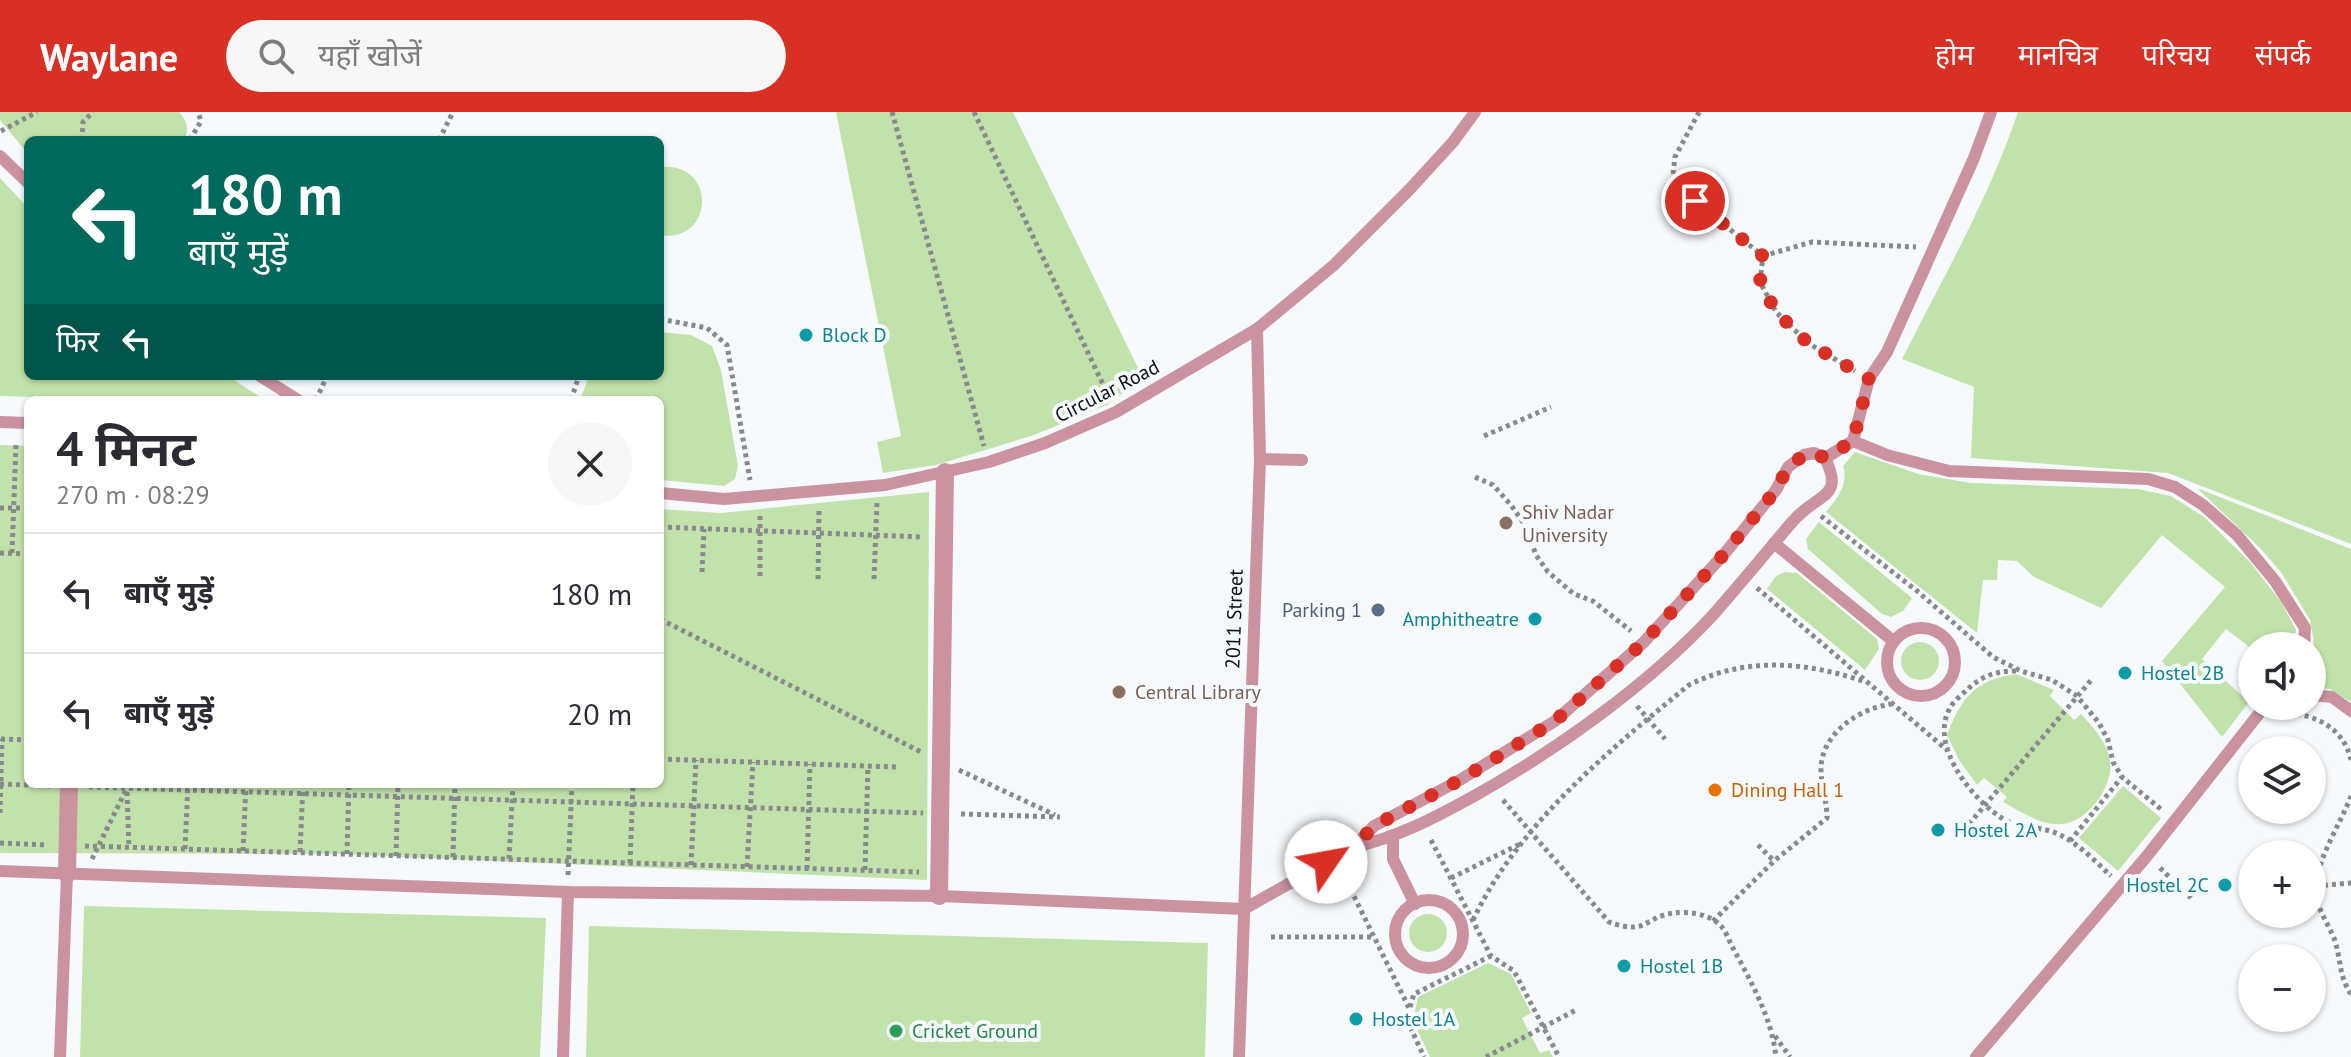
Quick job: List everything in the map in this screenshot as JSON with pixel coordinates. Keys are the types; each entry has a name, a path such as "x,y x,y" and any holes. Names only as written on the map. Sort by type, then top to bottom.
{"street":[{"path":"939,896 945,472"},
{"path":"69,788 67,845 76,874"}],"lane":[{"name":"Circular Road","path":"664,493 724,499 878,485 989,462 1045,443 1116,412 1257,329 1334,265 1409,190 1453,142 1475,112"},
{"path":"1825,458 1853,441 1869,379 1887,352 1974,158 1991,112"},
{"path":"0,156 24,179"},
{"name":"2011 Street","path":"1239,1057 1260,459 1257,329"},
{"path":"266,380 292,396"},
{"path":"0,422 24,423"},
{"path":"1853,441 1887,455 1949,471 2135,478 2175,487 2203,505 2237,535 2275,581 2305,632"},
{"path":"0,871 568,892 939,896 1244,909 1354,847 1393,837 1423,824 1567,738 1666,661 1712,616 1801,513 1829,493 1833,483 1832,473 1825,458 1814,453 1804,455 1788,467 1776,490 1725,553 1644,642 1555,721 1460,780 1374,826 1354,847"},
{"path":"1260,459 1302,460"},
{"path":"1774,543 1893,641"},
{"path":"1912,629 1935,630 1944,637 1955,657 1951,679 1935,693 1924,696 1902,691 1894,683 1887,662 1893,641 1912,629"},
{"path":"2326,696 2332,697 2351,711"},
{"path":"1976,1057 2147,856 2254,720"},
{"path":"1326,862 1328,835"},
{"path":"1393,837 1393,859 1415,904"},
{"path":"60,1057 76,874"},
{"path":"563,1057 568,892"},
{"path":"1428,899 1439,901 1457,915 1462,925 1461,948 1446,965 1424,969 1413,965 1397,949 1395,926 1407,907 1415,904 1428,899"}],"path":[{"path":"1,131 37,112"},
{"path":"82,136 83,122 93,112"},
{"path":"192,136 201,121 198,112"},
{"path":"441,136 453,112"},
{"path":"892,112 989,462"},
{"path":"974,112 1116,412"},
{"path":"1699,112 1675,157 1672,183 1763,256"},
{"path":"1763,256 1812,242 1932,248"},
{"path":"1763,256 1760,282 1776,312 1808,343 1869,379"},
{"path":"664,320 707,328 727,345 757,497 760,576"},
{"path":"1484,436 1551,407"},
{"path":"12,553 16,445"},
{"path":"1475,477 1493,485 1511,505 1525,525 1536,555 1548,572 1574,594 1611,613 1644,642"},
{"path":"874,579 878,485"},
{"path":"818,579 819,491"},
{"path":"0,508 24,508"},
{"path":"1820,515 1917,591 1993,657 2021,671 2052,680 2077,696 2099,723 2108,740 2113,762 2122,777 2175,821"},
{"path":"664,527 944,537"},
{"path":"702,572 704,529"},
{"path":"0,553 24,554"},
{"path":"1756,588 1949,752"},
{"path":"199,788 302,794 1060,817 941,762 664,621"},
{"path":"1473,920 1529,831 1574,785 1689,685 1707,676 1754,666 1792,664 1866,682"},
{"path":"2021,671 1996,672 1979,679 1949,708 1944,724 1949,752 1958,774 1969,790 2006,821 2058,834 2122,886"},
{"path":"1969,824 2093,678"},
{"path":"1713,921 1774,861 1827,818 1827,799 1821,775 1822,752 1855,714 1873,706 1891,704"},
{"path":"1636,705 1665,739"},
{"path":"2319,720 2342,737 2351,760"},
{"path":"0,813 1,739 24,740"},
{"path":"664,759 896,767"},
{"path":"691,865 696,760"},
{"path":"747,867 753,762"},
{"path":"807,869 810,764"},
{"path":"865,870 868,766"},
{"path":"2070,841 2122,777"},
{"path":"0,784 24,784"},
{"path":"76,874 98,846 127,788"},
{"path":"128,788 129,847"},
{"path":"185,849 188,788"},
{"path":"243,851 246,788"},
{"path":"300,852 303,788"},
{"path":"347,854 349,788"},
{"path":"396,856 398,788"},
{"path":"453,857 455,788"},
{"path":"509,859 513,788"},
{"path":"568,892 572,788"},
{"path":"630,863 633,788"},
{"path":"2326,854 2351,796"},
{"path":"1503,800 1609,922 1627,929 1643,926 1673,913 1699,913 1720,925 1774,1035 1790,1057"},
{"path":"1431,840 1491,956 1514,971 1559,1057"},
{"path":"0,843 939,872"},
{"path":"1451,878 1521,843"},
{"path":"1758,845 1774,861"},
{"path":"2147,856 2191,898"},
{"path":"1347,882 1409,1008"},
{"path":"2326,885 2351,883"},
{"path":"2326,922 2337,949 2338,967 2351,994"},
{"path":"1271,937 1374,937"},
{"path":"1424,1057 1408,1022 1414,994 1491,956"},
{"path":"1486,1057 1576,1010"},
{"path":"1774,1035 1776,1057"}],"green space":[{"path":"0,112 179,112 186,122 187,132 186,136 24,136 24,149 0,120"},
{"path":"836,112 1013,112 1143,378 1107,405 1034,435 936,465 883,473 877,442 901,436"},
{"path":"2018,112 2351,112 2351,544 2168,473 1971,458 1974,387 1902,359 1979,207"},
{"path":"664,167 679,169 692,176 700,188 702,202 699,216 691,227 678,234 664,235"},
{"path":"0,178 24,204 24,380 234,380 259,396 24,397 0,396"},
{"path":"664,332 691,335 712,346 721,370 738,466 735,479 724,486 664,480 664,396 582,396 588,380 664,380"},
{"path":"0,445 24,446 24,788 664,788 664,509 721,513 929,492 927,880 336,854 0,853"},
{"path":"1855,452 1918,474 1971,483 2138,489 2171,496 2204,517 2250,562 2281,602 2296,632 2238,632 2238,638 2226,629 2202,659 2238,692 2238,716 2222,737 2162,661 2225,587 2162,535 2101,608 2034,577 2017,561 1998,560 1997,580 1983,580 1977,633 1826,512 1843,485 1843,466"},
{"path":"2197,488 2351,549 2351,702 2326,689 2326,632 2312,632 2310,620 2281,572"},
{"path":"1819,522 1912,598 1903,611 1891,617 1882,614 1808,549 1806,539"},
{"path":"1785,572 1797,573 1877,639 1879,649 1865,670 1767,589 1776,576"},
{"path":"1920,642 1934,647 1939,661 1934,675 1920,680 1906,675 1901,661 1906,647"},
{"path":"2016,674 2054,690 2050,696 2074,720 2081,714 2106,747 2110,771 2103,792 2089,810 2071,822 2054,824 2039,820 2003,802 2007,797 1984,778 1977,785 1959,760 1947,735 1971,693 1990,681"},
{"path":"2123,786 2161,818 2118,871 2079,838"},
{"path":"84,906 546,918 540,1057 80,1057"},
{"path":"1428,914 1442,919 1447,933 1442,947 1428,952 1414,947 1409,933 1414,919"},
{"path":"589,926 1208,943 1205,1057 586,1057"},
{"path":"1488,963 1511,974 1531,1013 1522,1018 1540,1053 1549,1050 1553,1057 1430,1057 1413,1021 1418,997"}],"place":[{"name":"Block D","path":"806,335"},
{"name":"Shiv Nadar University","path":"1506,523"},
{"name":"Parking 1","path":"1378,610"},
{"name":"Amphitheatre","path":"1535,619"},
{"name":"Hostel 2B","path":"2125,673"},
{"name":"Central Library","path":"1119,692"},
{"name":"Dining Hall 1","path":"1715,790"},
{"name":"Hostel 2A","path":"1938,830"},
{"name":"Hostel 2C","path":"2225,885"},
{"name":"Hostel 1B","path":"1624,966"},
{"name":"Hostel 1A","path":"1356,1019"},
{"name":"Cricket Ground","path":"896,1031"}],"route":[{"path":"1326,862 1354,847 1374,826 1460,780 1555,721 1644,642 1725,553 1776,490 1795,460 1814,453 1825,458 1853,441 1869,379 1808,343 1776,312 1760,282 1763,256 1695,201"}]}
